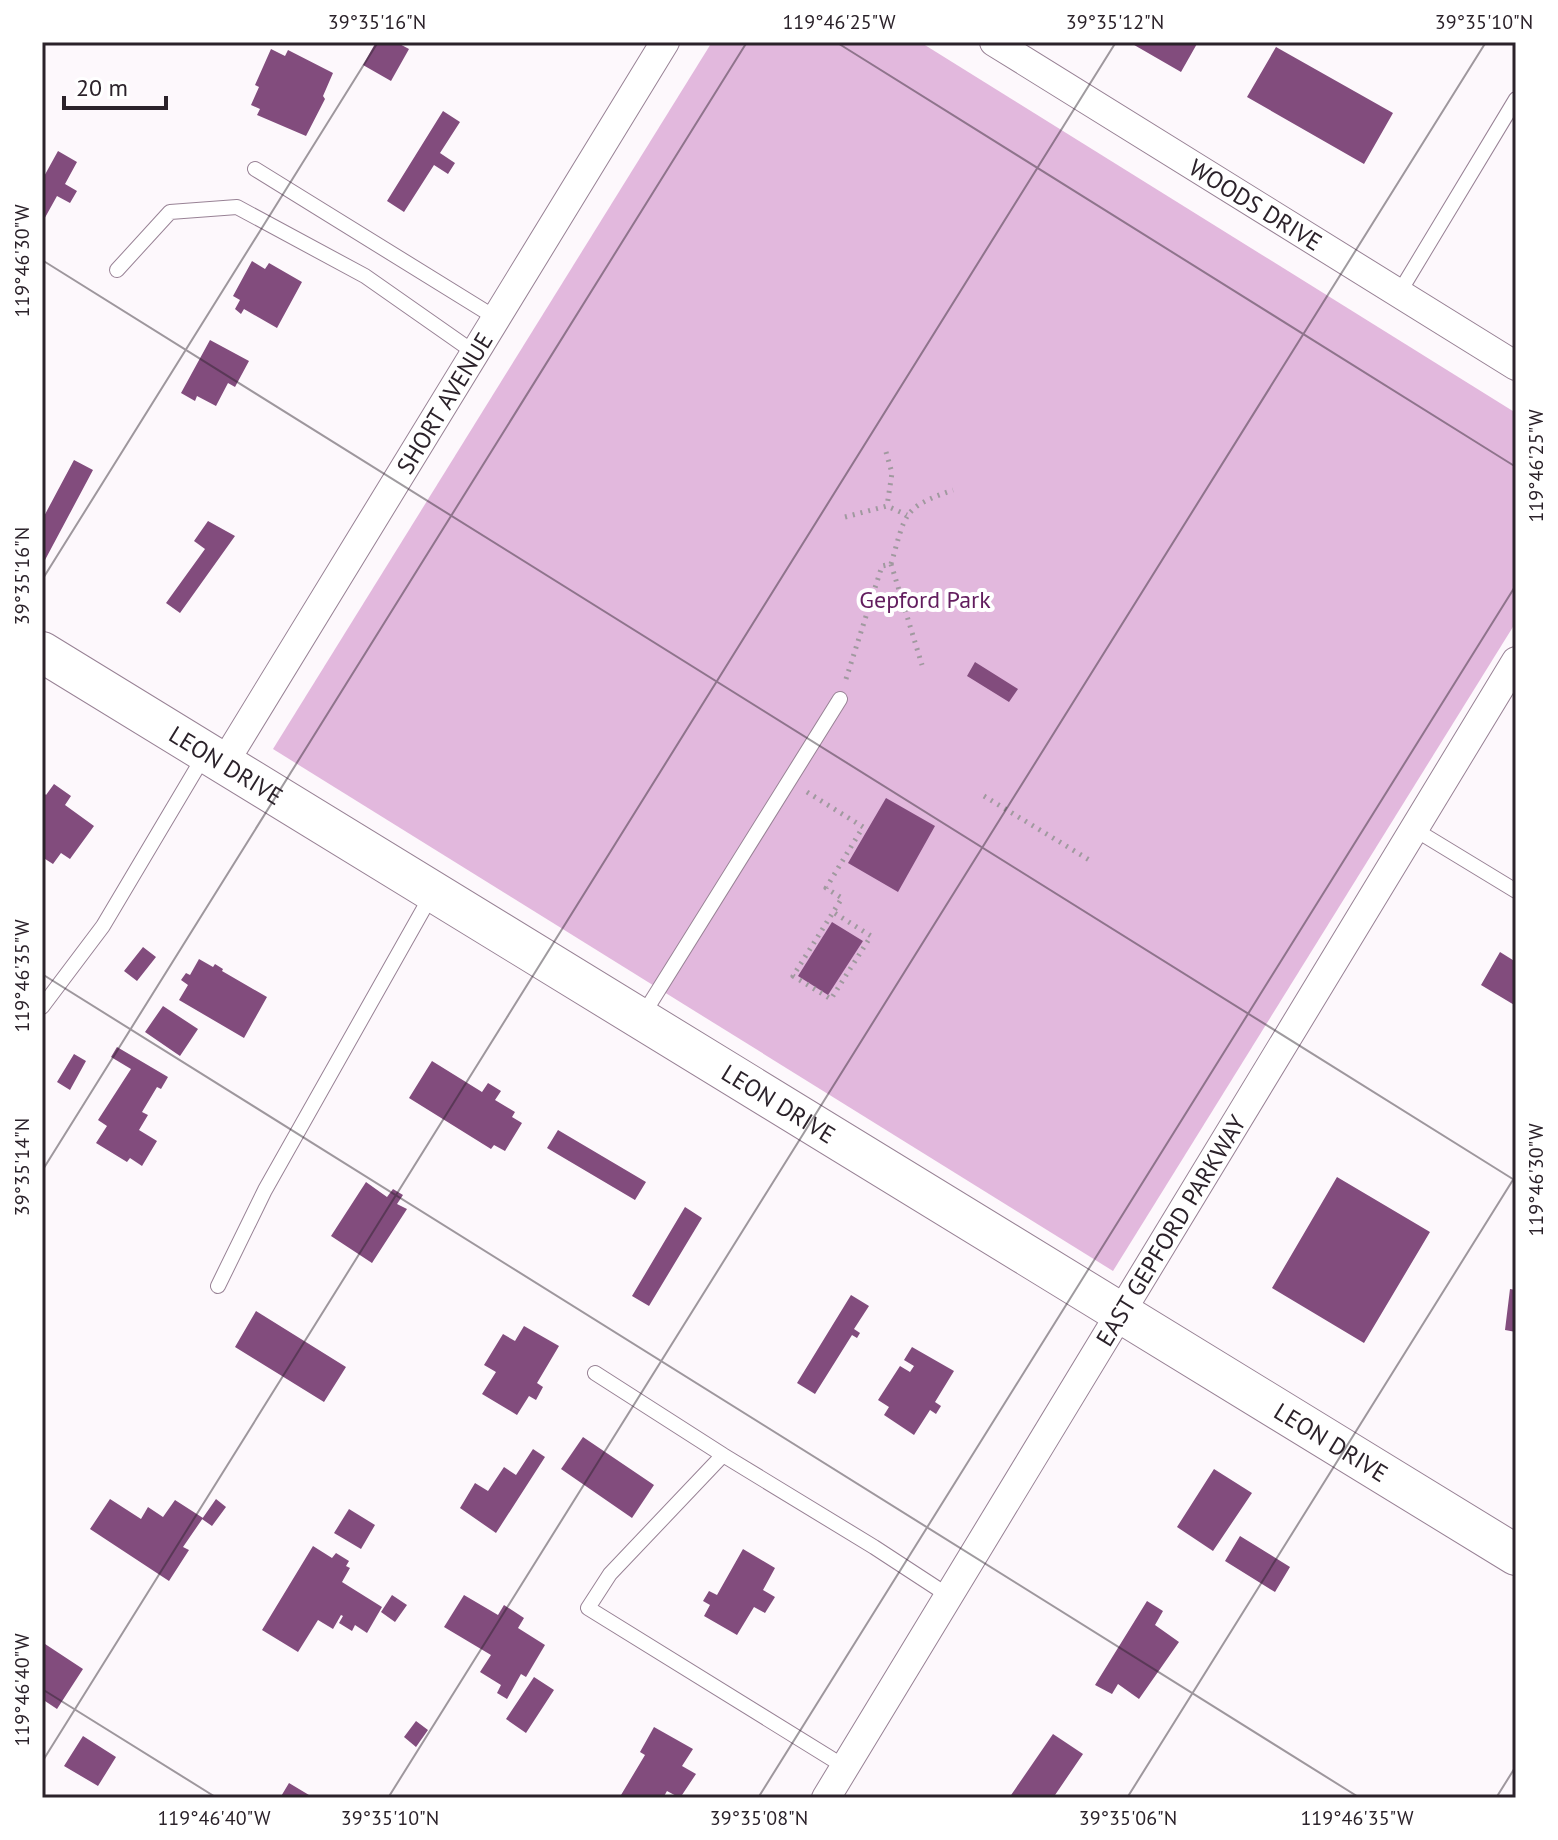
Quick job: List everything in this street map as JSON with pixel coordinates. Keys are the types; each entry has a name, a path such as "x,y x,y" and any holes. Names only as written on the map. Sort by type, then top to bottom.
{"street":[{"name":"SHORT AVENUE","path":"215,758 475,353 665,42"},
{"name":"WOODS DRIVE","path":"994,42 1516,366"},
{"name":"LEON DRIVE","path":"42,652 1516,1555"},
{"name":"EAST GEPFORD PARKWAY","path":"826,1798 1516,661"}],"lane":[{"path":"1399,293 1516,99"},
{"path":"255,169 496,318"},
{"path":"117,270 170,212 237,207 365,276 475,353"},
{"path":"641,1018 840,699"},
{"path":"42,1007 103,926 215,758"},
{"path":"1414,829 1516,891"},
{"path":"218,1286 265,1190 433,891"},
{"path":"595,1373 949,1596"},
{"path":"723,1455 610,1574 588,1608 845,1767"}],"path":[{"path":"886,452 892,473 887,506"},
{"path":"922,665 891,564 907,515 920,501 953,490"},
{"path":"845,517 887,506 907,515"},
{"path":"840,699 882,566 891,564"},
{"path":"789,781 863,827 826,888 842,898 833,912 793,976 831,999 871,936 833,912"},
{"path":"984,796 1091,861"}],"green space":[{"name":"Gepford Park","path":"712,42 920,42 1516,413 1516,622 1113,1271 273,749"}],"building":[{"path":"376,42 396,42 409,49 391,81 363,65"},
{"path":"1129,42 1198,42 1181,72"},
{"path":"1276,47 1393,113 1364,164 1247,97"},
{"path":"271,49 285,56 288,50 333,73 323,96 325,99 306,136 257,115 260,109 251,105 259,87 255,85"},
{"path":"443,111 460,122 440,153 455,163 448,174 434,165 404,212 387,201"},
{"path":"58,151 77,162 65,184 77,191 70,203 57,196 42,223 42,180"},
{"path":"252,261 265,269 269,263 302,282 277,328 244,309 241,314 235,309 240,300 233,296"},
{"path":"210,340 249,361 235,387 228,383 216,406 197,396 195,401 181,393"},
{"path":"74,460 93,470 45,560 42,558 42,520"},
{"path":"208,521 235,536 180,613 166,603 205,549 194,541"},
{"path":"975,662 1018,689 1009,702 967,676"},
{"path":"54,784 71,796 65,805 94,826 70,859 61,853 53,864 42,857 42,791 46,795"},
{"path":"886,798 935,826 898,892 848,863"},
{"path":"832,922 863,941 828,995 798,976"},
{"path":"143,947 156,957 137,981 124,971"},
{"path":"1500,952 1516,962 1516,1006 1481,985"},
{"path":"199,959 213,967 215,964 267,997 244,1038 179,1000 188,985 181,980 186,973 190,975"},
{"path":"163,1006 198,1029 180,1056 145,1032"},
{"path":"117,1047 168,1077 161,1089 157,1087 142,1112 148,1115 139,1130 157,1141 142,1166 130,1158 127,1162 96,1143 107,1126 98,1120 131,1069 111,1057"},
{"path":"74,1054 86,1061 70,1090 57,1082"},
{"path":"432,1061 482,1092 488,1083 501,1091 495,1100 515,1112 512,1117 522,1123 505,1151 494,1145 491,1149 409,1098"},
{"path":"558,1130 646,1182 635,1200 547,1148"},
{"path":"1337,1177 1430,1232 1364,1343 1272,1288"},
{"path":"366,1182 387,1197 393,1189 403,1195 397,1204 407,1209 372,1263 331,1236"},
{"path":"685,1207 702,1218 649,1306 632,1296"},
{"path":"1510,1289 1516,1290 1516,1332 1505,1330"},
{"path":"851,1295 869,1306 854,1329 860,1333 857,1338 852,1335 815,1394 797,1383"},
{"path":"256,1311 346,1367 324,1402 235,1347"},
{"path":"524,1326 559,1346 537,1383 543,1387 536,1400 529,1396 517,1415 482,1394 496,1372 484,1365 503,1334 515,1341"},
{"path":"912,1347 954,1371 935,1402 941,1406 936,1414 930,1410 914,1435 884,1415 889,1407 878,1400 900,1366 910,1372 914,1366 904,1360"},
{"path":"583,1437 654,1485 632,1518 561,1469"},
{"path":"533,1449 545,1457 496,1533 460,1508 475,1483 488,1491 504,1467 516,1475"},
{"path":"1214,1469 1252,1493 1213,1551 1177,1527"},
{"path":"110,1499 141,1519 148,1507 163,1517 175,1500 203,1518 183,1547 189,1550 169,1581 90,1529"},
{"path":"216,1499 226,1507 212,1526 202,1519"},
{"path":"349,1509 375,1525 361,1549 334,1533"},
{"path":"1240,1536 1290,1567 1275,1592 1225,1561"},
{"path":"313,1546 332,1558 336,1553 349,1561 346,1566 350,1568 342,1582 382,1607 367,1633 355,1625 352,1631 339,1623 341,1615 333,1629 318,1620 298,1652 262,1630"},
{"path":"743,1549 775,1568 763,1590 775,1597 765,1613 754,1607 737,1635 704,1616 710,1605 703,1601 709,1591 717,1595"},
{"path":"392,1595 407,1605 395,1622 381,1612"},
{"path":"464,1595 498,1615 504,1605 524,1618 518,1628 545,1645 526,1677 521,1674 507,1699 497,1693 501,1685 480,1672 491,1655 444,1627"},
{"path":"1147,1601 1163,1611 1155,1625 1179,1642 1139,1699 1118,1684 1112,1694 1095,1685"},
{"path":"42,1642 83,1669 57,1709 42,1699"},
{"path":"534,1677 554,1690 526,1733 506,1719"},
{"path":"416,1721 428,1730 416,1747 404,1737"},
{"path":"654,1727 693,1749 682,1766 696,1774 680,1798 667,1791 663,1798 626,1798 621,1795 645,1755 640,1752"},
{"path":"1053,1734 1083,1754 1053,1798 1009,1798"},
{"path":"83,1736 116,1757 98,1786 64,1766"},
{"path":"289,1783 314,1798 280,1798"}]}
